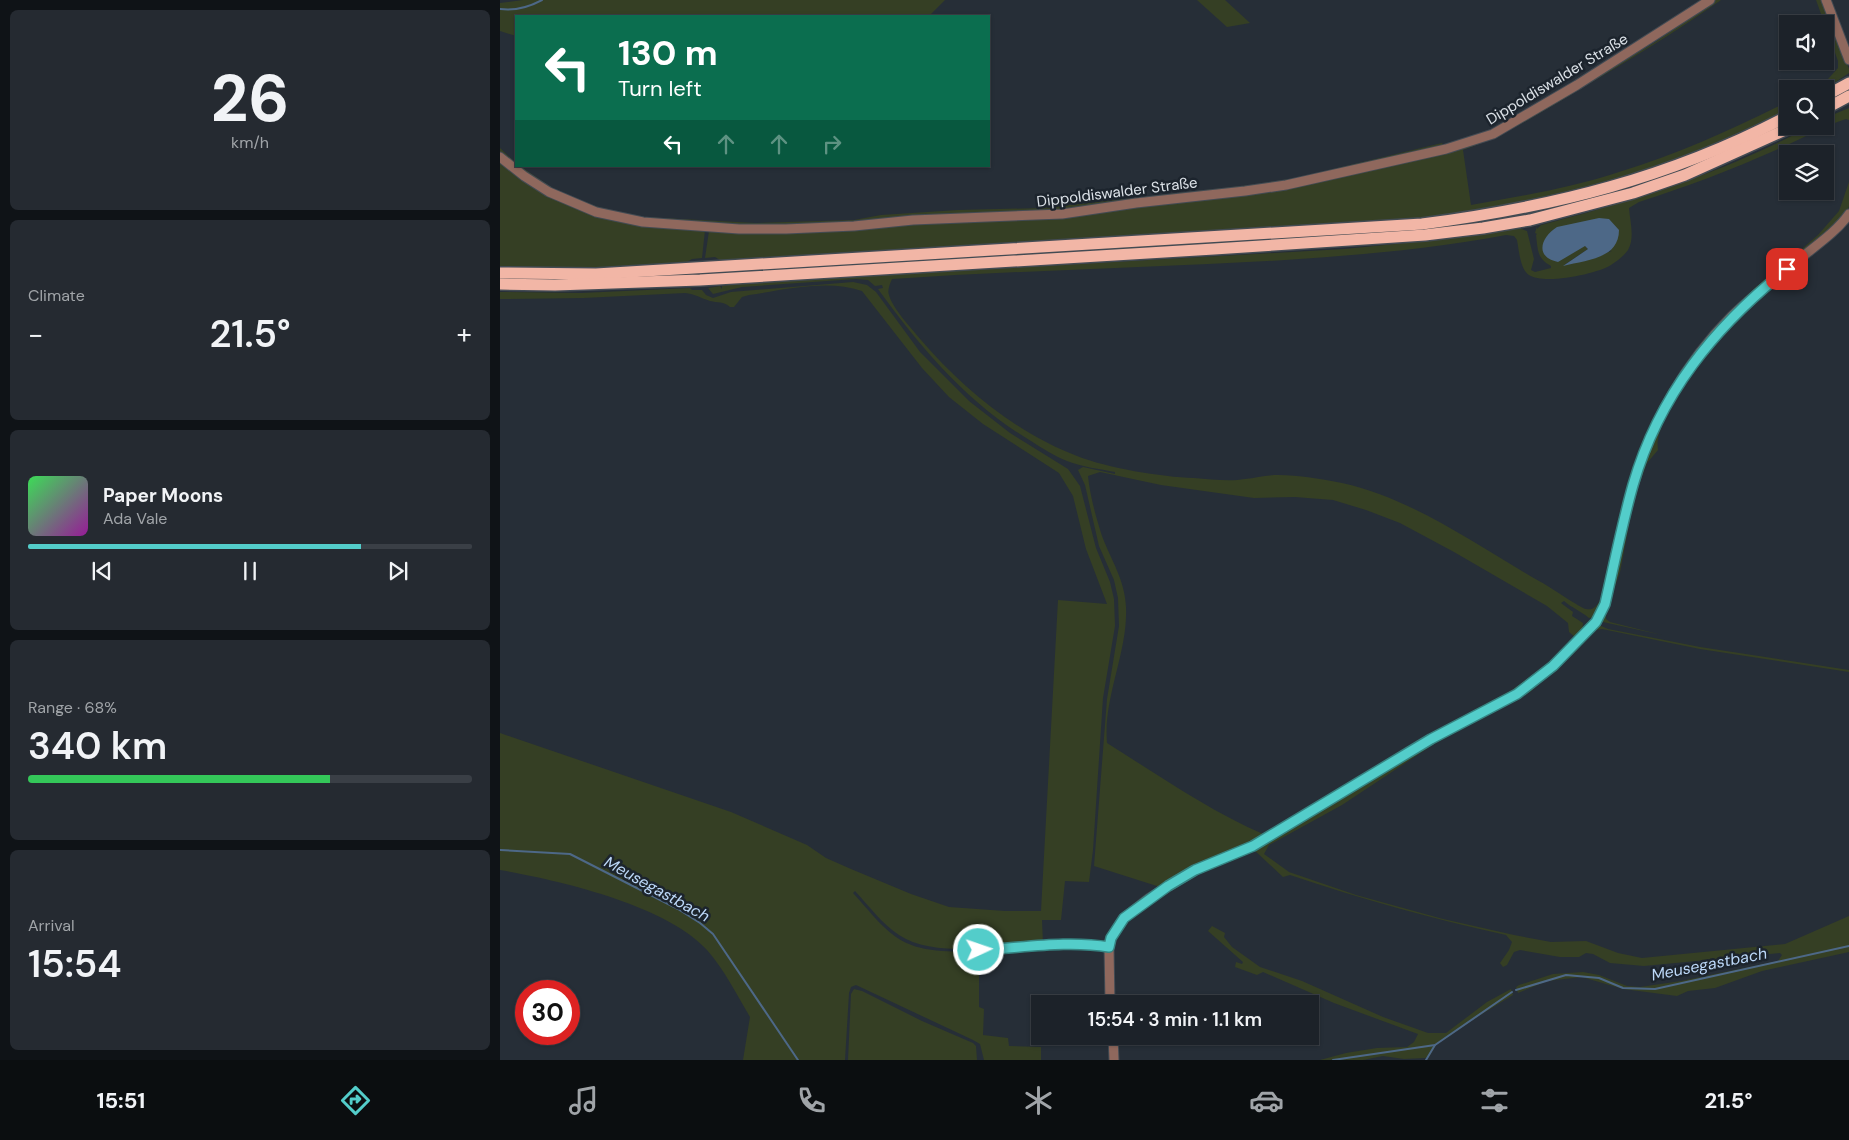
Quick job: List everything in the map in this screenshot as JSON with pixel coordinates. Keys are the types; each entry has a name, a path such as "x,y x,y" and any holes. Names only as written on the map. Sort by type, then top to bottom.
{"highway":[{"path":"1834,93 1848,88"},
{"path":"1834,101 1848,88"},
{"path":"500,284 555,286 1422,224 1482,216 1594,193 1721,149 1779,120"},
{"path":"500,273 704,274 1425,235 1530,220 1633,193 1685,175 1779,133"}],"street":[{"name":"Dippoldiswalder Straße","path":"500,157 524,176 549,192 596,212 643,222 739,229 854,226 913,220 1062,214 1136,203 1244,191 1286,185 1446,149 1493,134 1577,85 1710,0"},
{"path":"1826,0 1849,60"},
{"path":"1110,995 1109,947 1111,938 1124,918 1168,886 1195,870 1253,846 1431,739 1517,694 1553,666 1596,622 1605,604 1634,484 1656,427 1670,398 1692,363 1731,317 1762,289 1825,239 1849,214"},
{"path":"979,950 1063,943 1109,947"},
{"path":"1113,1045 1114,1060"}],"green space":[{"path":"523,0 945,0 930,15 515,15 515,36 500,31 500,3"},
{"path":"1197,0 1225,0 1250,23 1227,27"},
{"path":"1715,0 1721,0 1652,46 1553,106 1509,130 1463,150 1471,205 1546,191 1601,178 1684,149 1779,106 1779,114 1724,140 1629,176 1570,192 1511,204 1420,218 720,260 715,257 705,258 709,231 1003,220 1242,194 1457,148 1606,72 1657,41"},
{"path":"1816,0 1823,0 1829,15 1821,15"},
{"path":"1834,29 1849,73 1834,83 1834,80 1826,80 1838,68 1838,61 1834,50"},
{"path":"1849,108 1849,120 1834,123 1834,114"},
{"path":"1793,135 1809,135 1787,145 1779,145 1779,149 1742,164 1639,202 1629,208 1632,235 1630,245 1628,250 1616,262 1594,272 1558,279 1536,278 1529,275 1522,264 1517,240 1514,236 1506,235 1424,248 1313,258 892,279 888,293 894,306 937,358 992,408 1055,447 1103,464 1150,474 1226,480 1274,475 1294,476 1342,483 1369,490 1444,524 1578,605 1590,609 1594,608 1599,602 1606,585 1633,475 1648,433 1660,408 1689,360 1706,339 1724,318 1765,279 1766,282 1717,328 1654,425 1602,603 1594,617 1589,618 1564,601 1561,603 1573,612 1572,616 1583,623 1582,634 1566,650 1515,692 1250,845 1193,868 1160,887 1094,866 1107,699 1119,626 1118,598 1114,580 1099,546 1085,485 1078,470 1083,467 1115,474 1115,472 1079,465 1057,457 986,410 928,353 878,289 883,288 882,285 875,286 868,280 856,279 742,287 713,294 708,288 720,286 722,289 722,286 742,283 1344,249 1446,239 1519,228 1527,231 1534,259 1531,270 1535,272 1551,268 1539,254 1537,234 1535,233 1537,226 1537,229 1541,225 1679,184 1746,158","holes":["1585,246 1612,251 1564,265 1588,249","1100,472 1161,485 1254,498 1295,497 1333,500 1366,510 1400,523 1547,606 1568,623 1569,632 1575,637 1548,663 1512,690 1427,735 1263,834 1203,803 1107,743 1109,709 1126,624 1126,607 1123,588 1095,514 1088,476"]},
{"path":"1442,143 1444,146 1269,185 1065,210 1002,214 926,215 854,223 768,227 643,219 597,209 557,193 539,183 518,167 521,167 557,191 598,207 643,217 756,223 854,220 881,215 958,210 1043,208 1251,185 1296,178"},
{"path":"500,148 515,162 515,164 500,153"},
{"path":"500,161 535,187 575,208 611,219 705,230 702,258 692,259 687,262 603,267 500,268"},
{"path":"1849,182 1849,206 1845,214 1829,232 1777,273 1773,274 1818,235 1839,211"},
{"path":"853,282 867,285 876,292 920,352 969,401 1010,433 1068,469 1080,486 1096,548 1110,582 1114,599 1115,626 1103,698 1093,850 1089,882 1065,881 1061,920 1042,920 1043,944 989,949 930,947 913,942 893,931 855,891 853,893 884,928 905,942 936,951 979,952 979,1007 984,1009 983,1035 1008,1038 1009,1046 1041,1047 1041,1060 984,1060 980,1044 856,985 851,987 849,993 845,1060 743,1060 750,1017 719,965 707,950 689,934 666,920 610,897 551,880 500,870 500,733 731,812 807,845 826,858 851,869 911,894 949,907 1005,911 1041,911 1058,600 1107,604 1086,549 1073,496 1059,473 983,424 949,397 922,368 862,291 835,286 791,288 742,297 734,307 685,293 583,298 500,299 500,292 581,293 690,288 692,290 702,290 706,295 713,298 731,292"},
{"path":"1718,335 1722,336 1681,391 1663,423 1658,450 1647,463 1638,487 1620,572 1606,612 1606,619 1610,622 1662,635 1603,622 1602,619 1644,461 1673,400"},
{"path":"1599,625 1608,629 1700,647 1849,670 1849,672 1700,649 1602,629 1596,630 1572,655 1530,692 1434,744 1342,805 1269,845 1264,854 1289,872 1356,895 1443,919 1551,942 1586,941 1618,953 1642,958 1785,944 1849,916 1849,952 1762,971 1715,988 1688,991 1677,996 1623,989 1582,977 1547,981 1518,993 1516,987 1519,985 1553,974 1583,972 1599,975 1627,986 1640,987 1681,981 1778,961 1782,955 1780,953 1644,966 1610,963 1593,954 1586,953 1579,957 1560,957 1520,950 1514,952 1507,965 1503,967 1500,963 1512,942 1506,935 1397,908 1290,875 1283,877 1253,849 1431,742 1517,697"},
{"path":"1212,926 1225,933 1224,937 1232,947 1260,967 1302,981 1383,1017 1428,1033 1446,1033 1487,1002 1511,989 1513,995 1436,1045 1429,1057 1404,1059 1383,1056 1363,1060 1320,1060 1377,1048 1407,1047 1414,1042 1418,1034 1334,1003 1263,972 1257,975 1235,967 1236,962 1242,964 1243,962 1208,931"},
{"path":"854,989 973,1043 976,1046 977,1060 848,1060 851,994"}],"water":[{"path":"1599,218 1609,219 1619,230 1618,240 1607,253 1591,260 1563,266 1588,249 1585,246 1558,262 1545,256 1542,246 1551,231 1557,227"}],"waterway":[{"path":"500,9 522,8 542,0"},
{"name":"Meusegastbach","path":"500,850 570,854 678,909 700,923 713,934 798,1060"},
{"name":"Meusegastbach","path":"1516,990 1566,975 1599,978 1623,988 1655,989 1849,946"},
{"name":"Meusegastbach","path":"1333,1060 1435,1045 1512,992"},
{"path":"1426,1060 1435,1045"}],"route":[{"path":"979,950 1063,943 1109,947 1111,938 1124,918 1168,886 1195,870 1253,846 1431,739 1517,694 1553,666 1596,622 1605,604 1634,484 1656,427 1670,398 1692,363 1731,317 1787,269"}]}
